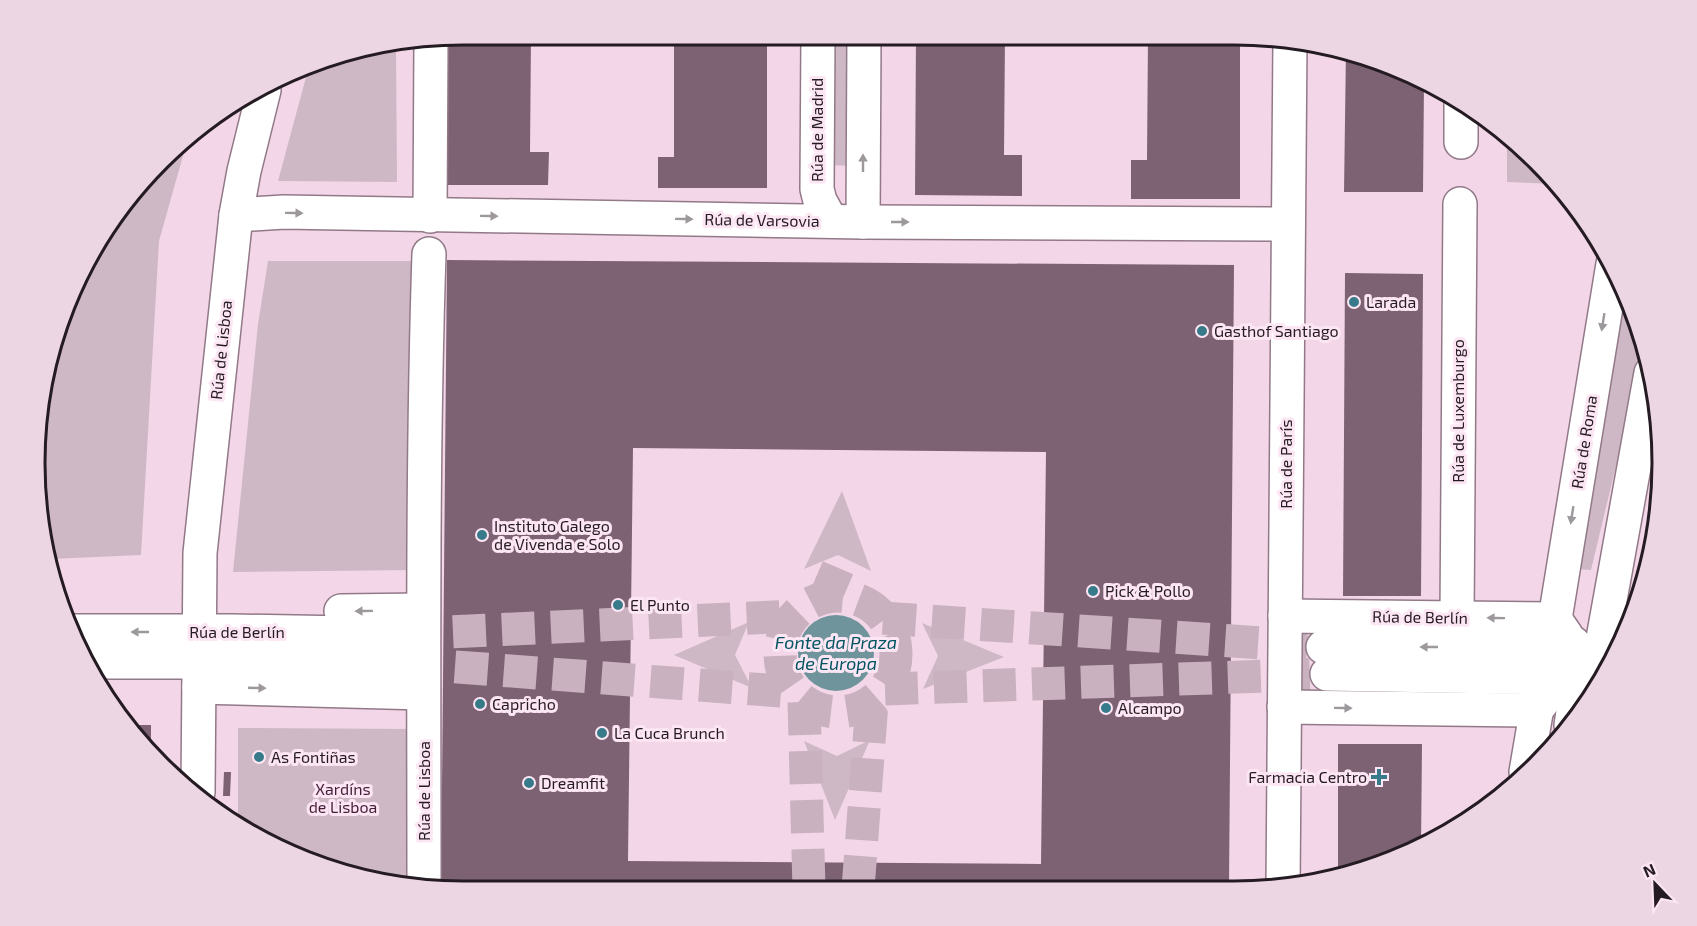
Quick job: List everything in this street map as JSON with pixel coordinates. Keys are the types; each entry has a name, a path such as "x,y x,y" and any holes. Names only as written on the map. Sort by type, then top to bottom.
{"street":[{"name":"Rúa de Madrid","path":"818,45 817,189 820,201 831,221"},
{"path":"863,222 864,45"},
{"path":"430,47 430,216"},
{"name":"Rúa de París","path":"1283,878 1290,49"},
{"name":"Rúa de Lisboa","path":"198,786 200,553 236,215 262,96"},
{"path":"1461,112 1461,142"},
{"name":"Rúa de Luxemburgo","path":"1456,618 1460,204"},
{"name":"Rúa de Varsovia","path":"236,215 284,212 863,222 1288,224"},
{"name":"Rúa de Lisboa","path":"424,879 423,693 411,636 429,254"},
{"name":"Rúa de Roma","path":"1569,713 1560,651 1611,282"},
{"name":"Rúa de Roma","path":"1598,669 1647,399"},
{"name":"Rúa de Roma","path":"1528,761 1536,710 1560,651 1592,598 1618,486 1642,426"},
{"path":"199,648 233,614 411,636"},
{"name":"Rúa de Berlín","path":"1285,616 1456,618 1560,651"},
{"name":"Rúa de Berlín","path":"81,632 199,648"},
{"name":"Rúa de Berlín","path":"95,661 199,648 411,636"},
{"name":"Rúa de Berlín","path":"1325,661 1524,646 1560,651"},
{"path":"199,648 423,693"},
{"path":"1284,707 1536,710"}],"green space":[{"path":"826,45 857,45 856,166 825,165"},
{"path":"396,51 397,182 278,181 306,76 355,59"},
{"path":"1507,147 1545,184 1507,182"},
{"path":"184,152 159,241 141,555 56,559 46,490 46,436 53,381 59,355 88,278 115,231 131,209 167,167"},
{"path":"268,261 417,261 416,570 233,572 258,324"},
{"path":"1622,308 1640,365 1591,570 1576,569"},
{"path":"842,491 871,571 838,555 804,569"},
{"path":"749,622 735,655 752,688 674,655"},
{"path":"922,623 1004,657 923,689 938,656"},
{"name":"Xardíns de Lisboa","path":"238,728 413,729 411,877 381,873 329,859 278,838 238,815"},
{"path":"870,740 835,820 804,741 837,756"}],"water":[{"name":"Fonte da Praza de Europa","path":"836,615 851,618 863,626 871,638 874,653 871,668 863,680 851,688 836,691 821,688 809,680 801,668 798,653 801,638 809,626 821,618"}],"building":[{"path":"531,45 530,152 549,152 548,185 440,185 442,46"},
{"path":"674,45 767,45 767,188 658,188 658,157 674,157"},
{"path":"916,45 1005,45 1004,155 1022,155 1022,196 915,195"},
{"path":"1148,45 1240,45 1240,199 1131,199 1131,160 1147,160"},
{"path":"1346,60 1394,77 1424,91 1423,192 1344,192"},
{"path":"447,260 1234,265 1229,881 441,880","holes":["633,448 1046,452 1041,864 628,861"]},
{"path":"1345,273 1423,274 1421,596 1343,596"},
{"path":"138,725 151,725 151,741"},
{"path":"1338,744 1422,744 1421,837 1368,859 1338,868"},
{"path":"224,772 231,772 230,796 223,796"}],"tunnel":[{"path":"825,598 840,563"},
{"path":"838,596 860,601 879,613 891,632 896,654 891,676 879,695 860,707 838,712 816,707 797,695 785,676 780,654 785,632 797,613 816,601 838,596"},
{"path":"404,634 795,616"},
{"path":"883,618 1323,647"},
{"path":"406,665 794,692"},
{"path":"885,689 1327,674"},
{"path":"804,702 809,881"},
{"path":"859,881 872,702"}],"place":[{"name":"Larada","path":"1354,302"},
{"name":"Gasthof Santiago","path":"1202,331"},
{"name":"Instituto Galego de Vivenda e Solo","path":"482,535"},
{"name":"Pick & Pollo","path":"1093,591"},
{"name":"El Punto","path":"618,605"},
{"name":"Capricho","path":"480,704"},
{"name":"Alcampo","path":"1106,708"},
{"name":"La Cuca Brunch","path":"602,733"},
{"name":"As Fontiñas","path":"259,757"},
{"name":"Farmacia Centro","path":"1379,777"},
{"name":"Dreamfit","path":"529,783"}]}
